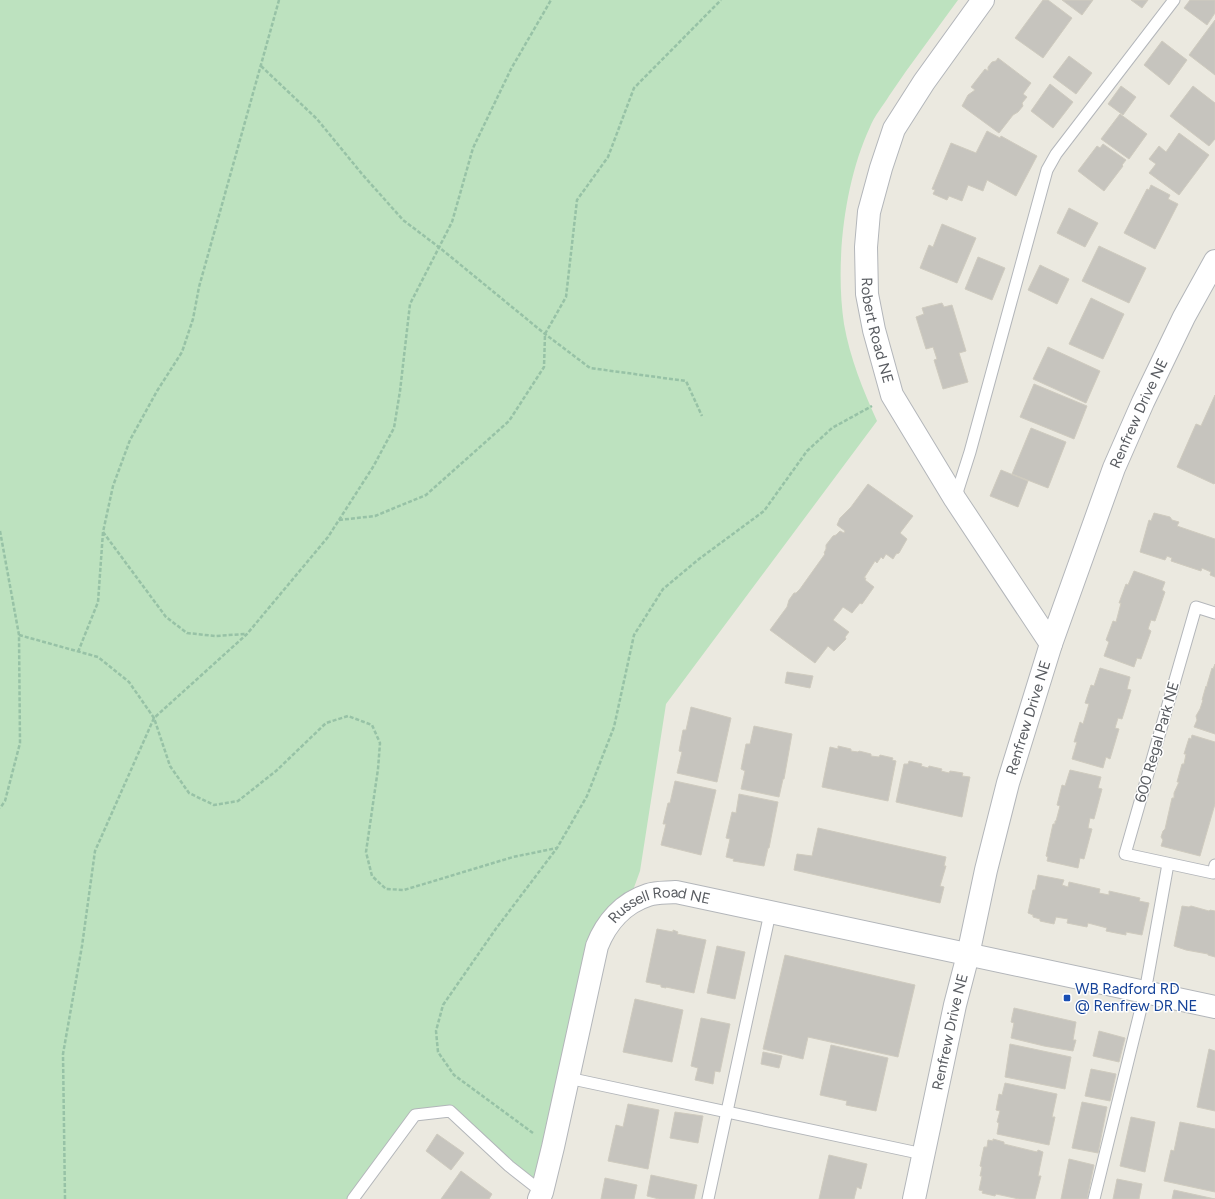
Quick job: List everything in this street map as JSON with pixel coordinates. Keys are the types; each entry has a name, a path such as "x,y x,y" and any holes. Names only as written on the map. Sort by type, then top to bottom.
{"street":[{"name":"Robert Road NE","path":"983,0 924,82 894,129 869,212 866,247 867,294 874,330 892,395 955,499 1051,644"},
{"name":"Renfrew Drive NE","path":"914,1199 955,1004 968,955 986,870 1008,783 1051,644 1114,468 1143,402 1184,317 1215,261"},
{"name":"Russell Road NE","path":"541,1195 597,946 601,935 617,914 628,904 648,895 676,892 1215,1007"}],"lane":[{"path":"955,499 970,452 1047,170 1056,154 1174,0"},
{"name":"600 Regal Park NE","path":"1215,613 1196,607 1125,854 1213,873 1215,865"},
{"path":"1094,1199 1146,992 1168,864"},
{"path":"708,1199 770,913"},
{"path":"568,1078 923,1154"},
{"path":"353,1199 415,1115 450,1111 541,1195"}],"path":[{"path":"78,652 98,602 103,532 113,486 130,440 182,352 193,319 200,287 279,0"},
{"path":"65,1199 63,1054 82,946 95,851 154,718 246,634 328,537 373,467 394,428 400,391 410,304 452,222 473,148 511,69 551,0"},
{"path":"338,520 375,516 426,495 509,421 544,367 545,334 566,297 577,200 608,157 634,88 722,0"},
{"path":"261,66 317,119 362,174 403,220 440,248 545,334 590,368 686,381 702,416"},
{"path":"553,1147 454,1075 438,1052 436,1031 443,1005 495,930 557,848 587,796 614,728 634,635 664,589 699,559 764,511 807,451 832,428 892,395"},
{"path":"0,530 19,635 20,743 5,801 0,808"},
{"path":"103,532 166,617 187,633 215,636 246,634"},
{"path":"19,635 98,658 129,682 154,718 170,766 189,793 214,805 238,801 276,771 326,723 348,716 372,725 380,743 378,769 366,852 372,876 386,889 404,890 513,857 557,848"}],"green space":[{"path":"0,0 958,0 874,119 861,149 848,198 841,250 841,300 844,324 858,374 877,421 666,704 640,871 628,904 617,914 542,1192 450,1111 415,1115 353,1199 0,1199"}],"building":[{"path":"1043,0 1048,0 1072,18 1043,58 1015,38"},
{"path":"1062,0 1093,0 1082,15"},
{"path":"1131,0 1148,0 1142,8"},
{"path":"1190,0 1215,0 1215,13 1207,25 1184,8"},
{"path":"1215,20 1215,75 1189,55"},
{"path":"1162,41 1187,60 1169,85 1144,65"},
{"path":"1069,56 1092,73 1076,94 1053,77"},
{"path":"998,58 1031,83 1023,94 1027,97 1022,103 1023,106 1013,115 999,133 962,106 968,95 975,90 971,87 985,69 988,71 988,67"},
{"path":"1050,84 1073,102 1053,128 1031,111"},
{"path":"1121,86 1136,97 1123,115 1108,104"},
{"path":"1193,86 1215,103 1215,139 1209,146 1170,116"},
{"path":"1120,114 1147,134 1129,159 1101,139"},
{"path":"987,131 1000,138 1001,136 1037,156 1016,196 987,180 983,191 968,185 962,201 949,196 947,200 933,194 935,190 932,189 951,143 976,153"},
{"path":"1179,133 1209,155 1179,195 1149,173 1156,164 1149,159 1159,146 1166,152"},
{"path":"1103,144 1126,160 1104,191 1078,171 1097,146 1100,148"},
{"path":"1151,185 1170,195 1168,199 1178,204 1155,249 1124,233 1147,189 1149,190"},
{"path":"1069,208 1098,223 1085,247 1057,233"},
{"path":"942,224 976,238 957,283 920,268 929,245 933,247"},
{"path":"1099,246 1146,268 1129,303 1082,281"},
{"path":"978,257 1005,268 992,300 965,289"},
{"path":"1040,265 1069,279 1057,304 1028,290"},
{"path":"1091,298 1124,314 1103,359 1069,344"},
{"path":"942,303 944,307 952,305 966,351 959,353 968,382 943,389 934,360 937,359 933,347 926,349 916,317 924,314 922,308"},
{"path":"1048,347 1100,371 1086,403 1033,379"},
{"path":"1034,384 1087,406 1074,439 1020,417"},
{"path":"1215,395 1214,484 1177,467 1196,424 1201,426"},
{"path":"1031,428 1066,442 1048,488 1012,474"},
{"path":"1001,470 1028,481 1018,507 990,496"},
{"path":"868,484 913,516 900,533 907,539 899,553 896,554 893,559 886,554 883,559 881,557 877,563 875,561 864,578 866,578 865,580 874,587 862,604 860,603 852,613 843,607 833,620 849,632 845,637 846,639 834,651 828,646 815,663 770,630 787,607 789,600 794,593 800,589 825,554 826,545 833,536 840,531 844,533 845,531 837,525 840,518 851,507"},
{"path":"1154,513 1170,517 1172,520 1179,522 1177,526 1215,539 1215,577 1210,575 1211,572 1202,568 1201,571 1171,561 1172,558 1167,556 1165,560 1140,552 1149,520 1151,521"},
{"path":"1134,571 1165,582 1162,590 1165,592 1155,621 1151,620 1148,629 1151,631 1141,659 1137,658 1134,667 1104,656 1109,642 1106,640 1113,621 1116,622 1121,603 1119,603 1126,584 1128,585"},
{"path":"1215,664 1215,734 1194,727 1197,720 1196,716 1203,700 1212,668 1213,669"},
{"path":"1100,668 1130,677 1127,689 1131,690 1122,719 1118,718 1115,728 1119,729 1110,759 1106,757 1103,768 1072,759 1077,742 1074,742 1080,722 1083,724 1089,704 1085,703 1091,685 1094,686"},
{"path":"787,672 813,676 810,688 785,683"},
{"path":"691,707 731,718 717,782 677,773 682,752 679,751 683,730 686,730"},
{"path":"754,726 792,734 784,779 779,797 741,789 745,771 741,769 746,744 750,744"},
{"path":"1192,735 1215,742 1215,804 1200,856 1161,846 1163,840 1161,837 1165,829 1172,798 1174,798 1174,793 1179,782 1177,782 1182,764 1184,764 1186,754 1184,754 1189,738 1191,739"},
{"path":"838,746 851,749 851,751 871,754 871,756 879,757 880,755 893,758 892,760 896,761 888,801 822,787 830,747 838,749"},
{"path":"909,761 922,764 921,766 928,768 929,766 942,769 941,771 949,773 950,771 963,773 962,776 970,777 962,817 896,802 904,764 908,764"},
{"path":"1070,770 1101,777 1098,788 1102,789 1094,819 1090,818 1088,828 1092,829 1084,859 1080,858 1078,868 1047,861 1048,857 1046,856 1053,824 1055,824 1060,806 1057,805 1062,785 1065,786"},
{"path":"675,781 716,790 701,855 661,845 666,824 663,824"},
{"path":"739,794 778,802 764,866 733,861 734,859 726,857 730,839 726,838 732,812 736,813"},
{"path":"818,828 946,857 944,866 946,866 940,886 944,887 940,903 794,870 797,854 812,856"},
{"path":"1038,875 1064,880 1062,885 1068,887 1069,882 1100,889 1099,893 1109,895 1109,891 1140,898 1139,901 1149,903 1142,935 1126,932 1126,935 1106,931 1107,928 1088,923 1087,927 1067,923 1068,919 1056,917 1054,924 1040,921 1040,919 1033,917 1033,915 1028,913"},
{"path":"1182,906 1191,906 1209,911 1215,911 1215,957 1174,946"},
{"path":"657,929 673,932 673,930 678,932 677,934 706,940 694,993 661,987 661,985 646,982"},
{"path":"717,946 745,952 735,999 707,993"},
{"path":"785,955 915,985 898,1057 808,1037 803,1059 763,1049"},
{"path":"635,999 683,1010 672,1062 623,1052"},
{"path":"1014,1008 1076,1022 1073,1040 1076,1040 1073,1051 1011,1038 1014,1023 1011,1022"},
{"path":"701,1018 730,1024 720,1072 715,1071 713,1084 695,1080 698,1068 691,1066"},
{"path":"1099,1031 1125,1038 1119,1062 1093,1056"},
{"path":"1010,1044 1071,1057 1065,1089 1005,1077"},
{"path":"831,1045 888,1058 876,1111 846,1105 847,1101 820,1095"},
{"path":"1209,1049 1215,1051 1215,1111 1197,1107"},
{"path":"763,1052 782,1056 779,1068 761,1064"},
{"path":"1091,1069 1116,1074 1110,1101 1085,1096"},
{"path":"1005,1083 1057,1094 1052,1117 1055,1117 1049,1145 997,1134 999,1123 997,1122 1000,1111 996,1110 999,1094 1002,1095"},
{"path":"1082,1102 1107,1107 1098,1153 1072,1148"},
{"path":"628,1104 659,1110 648,1169 608,1161 616,1125 623,1127"},
{"path":"675,1112 703,1116 698,1143 670,1138"},
{"path":"1131,1117 1155,1122 1145,1172 1120,1166"},
{"path":"1180,1122 1215,1129 1215,1192 1164,1181 1171,1150 1174,1151"},
{"path":"437,1134 464,1153 451,1170 426,1151"},
{"path":"993,1139 1004,1142 1004,1144 1037,1152 1038,1150 1043,1152 1038,1176 1041,1176 1035,1199 1019,1199 996,1194 995,1196 982,1193 983,1191 979,1190 982,1176 980,1176 982,1167 980,1166 984,1147 987,1147 988,1140 993,1141"},
{"path":"829,1155 867,1164 861,1189 857,1187 854,1199 819,1199"},
{"path":"1069,1159 1094,1165 1087,1199 1061,1199"},
{"path":"461,1171 492,1194 489,1199 441,1199"},
{"path":"651,1175 697,1185 694,1199 659,1199 647,1196"},
{"path":"605,1178 637,1185 634,1199 601,1199"},
{"path":"1117,1179 1142,1184 1139,1199 1113,1199"},
{"path":"1174,1190 1215,1199 1172,1199"}],"place":[{"name":"WB Radford RD @ Renfrew DR NE","path":"1067,998"}]}
